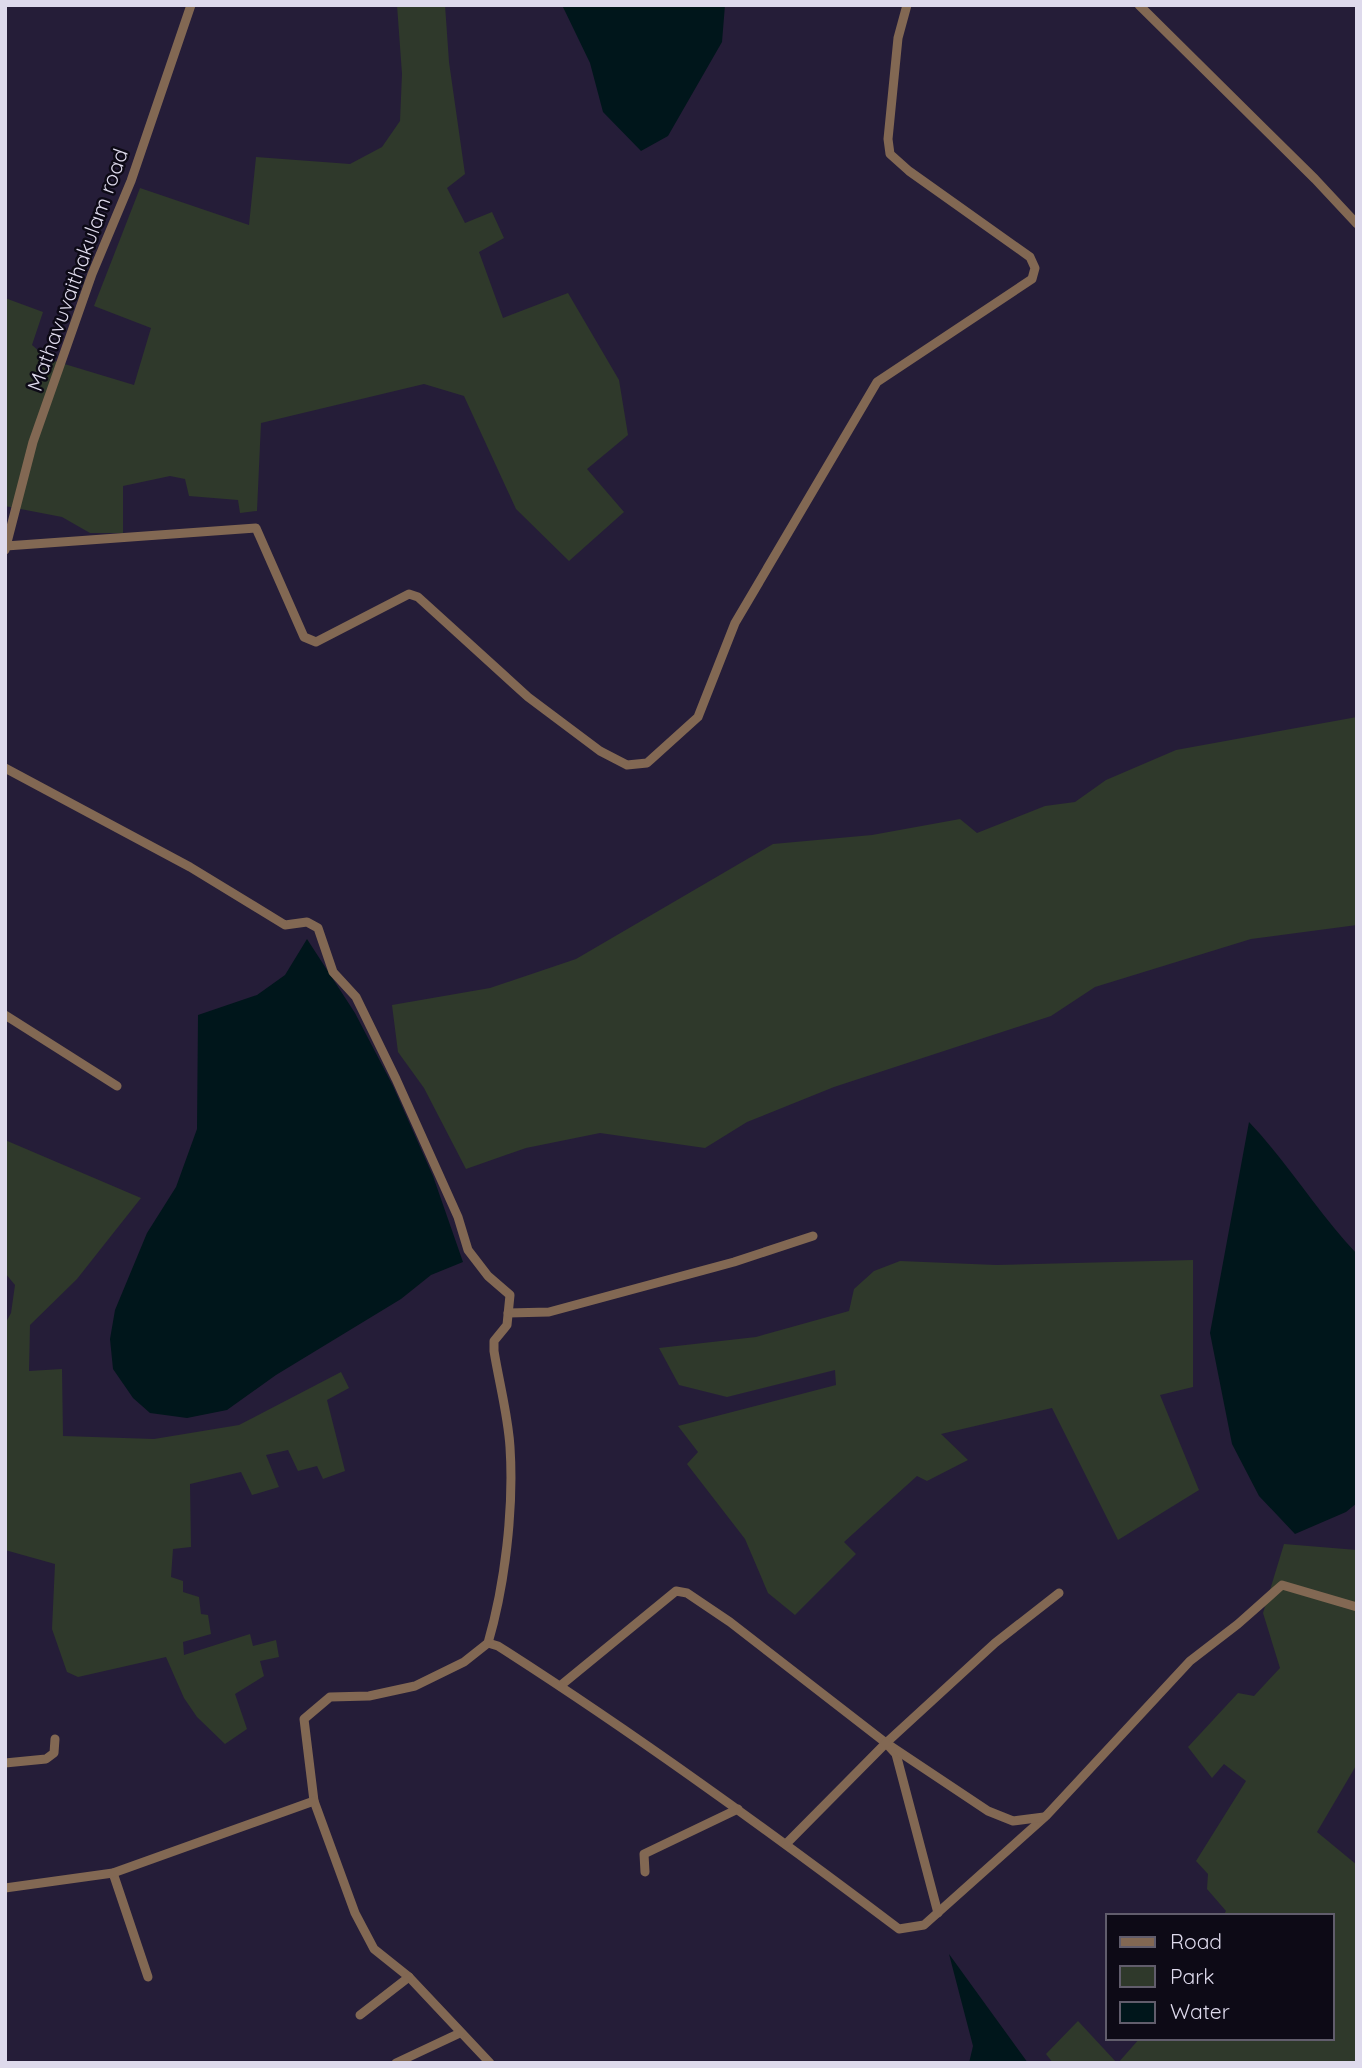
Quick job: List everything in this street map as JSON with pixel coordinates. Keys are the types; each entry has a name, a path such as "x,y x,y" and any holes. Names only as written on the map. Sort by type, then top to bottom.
{"street":[{"name":"Mathavuvaithakulam road","path":"6,548 33,442 92,274 131,181 191,5"},
{"path":"6,548 256,528 304,637 316,642 409,594 418,597 527,697 600,751 627,765 648,764 698,717 735,623 877,382 1032,279 1035,268 1030,257 909,171 890,153 888,139 898,38 907,5"},
{"path":"1139,5 1357,224"},
{"path":"5,768 190,867 285,925 307,922 318,928 333,972 356,997 396,1079 458,1217 468,1250 488,1276 510,1295 507,1325 494,1341 510,1446 509,1529 499,1607 488,1643 464,1662 415,1686 369,1696 330,1697 304,1719 314,1801 355,1913 374,1949 409,1977 490,2063"},
{"path":"5,1015 117,1086"},
{"path":"508,1312 549,1312 734,1262 813,1236"},
{"path":"488,1643 498,1646 561,1686 738,1809 899,1929 924,1925 1046,1816 1190,1661 1282,1585 1357,1607"},
{"path":"561,1686 676,1591 687,1593 730,1622 886,1743 988,1811 1013,1821 1046,1816"},
{"path":"786,1844 886,1743 995,1643 1059,1593"},
{"path":"5,1763 46,1759 54,1753 55,1739"},
{"path":"886,1743 896,1754 938,1913"},
{"path":"5,1888 113,1873 314,1801"},
{"path":"645,1872 644,1854 738,1809"},
{"path":"113,1873 148,1977"},
{"path":"360,2015 409,1977"},
{"path":"396,2063 460,2033"}],"green space":[{"path":"397,5 445,5 449,62 465,174 447,188 465,223 492,212 504,238 479,252 503,318 568,293 619,380 628,435 587,469 624,512 569,561 516,509 464,396 424,384 261,423 257,511 240,513 238,500 189,496 185,479 170,476 123,486 123,533 90,533 62,517 5,506 5,298 43,312 32,345 48,359 134,385 151,328 94,306 140,188 249,225 256,157 350,164 382,147 400,121 402,74"},
{"path":"1357,717 1357,925 1251,939 1095,987 1051,1016 834,1087 747,1122 705,1148 600,1133 526,1148 466,1169 424,1088 398,1052 392,1005 490,988 576,959 773,844 872,835 960,819 977,833 1045,806 1075,802 1106,780 1176,750"},
{"path":"5,1140 141,1198 77,1279 30,1325 29,1371 62,1369 63,1436 154,1439 239,1425 341,1372 349,1388 327,1400 345,1471 323,1479 317,1466 298,1471 288,1450 266,1455 279,1487 252,1495 241,1472 190,1484 191,1547 173,1549 171,1577 183,1581 183,1592 199,1597 201,1614 208,1615 211,1634 183,1642 184,1655 250,1634 253,1646 276,1640 279,1657 260,1661 264,1676 235,1694 247,1729 225,1744 197,1717 184,1698 166,1657 78,1677 67,1672 52,1629 55,1564 5,1550 5,1324 11,1313 15,1285 5,1273"},
{"path":"1193,1260 1193,1387 1160,1395 1199,1490 1118,1540 1052,1408 941,1434 968,1460 927,1481 917,1476 844,1542 856,1554 795,1615 768,1593 745,1539 687,1464 698,1452 678,1426 836,1385 835,1370 727,1397 679,1385 659,1348 756,1337 849,1311 854,1289 874,1271 900,1261 996,1265"},
{"path":"1284,1544 1357,1550 1357,1764 1317,1832 1357,1865 1357,2063 1118,2063 1138,2040 1334,2040 1334,1914 1224,1914 1226,1911 1207,1889 1208,1874 1196,1861 1246,1781 1224,1764 1212,1778 1188,1747 1238,1693 1254,1696 1280,1668 1263,1613"},
{"path":"1078,2021 1117,2063 1053,2063 1046,2054"}],"water":[{"path":"562,5 725,5 722,42 668,136 641,151 603,112 590,63"},
{"path":"307,939 355,1013 393,1086 433,1176 463,1262 431,1275 401,1299 276,1375 227,1410 187,1418 150,1413 133,1398 113,1369 110,1339 115,1310 147,1233 176,1187 197,1129 198,1015 257,995 285,975"},
{"path":"1249,1122 1357,1254 1357,1503 1346,1512 1295,1534 1259,1496 1232,1444 1210,1333"},
{"path":"949,1954 1028,2063 969,2063 973,2046"}]}
